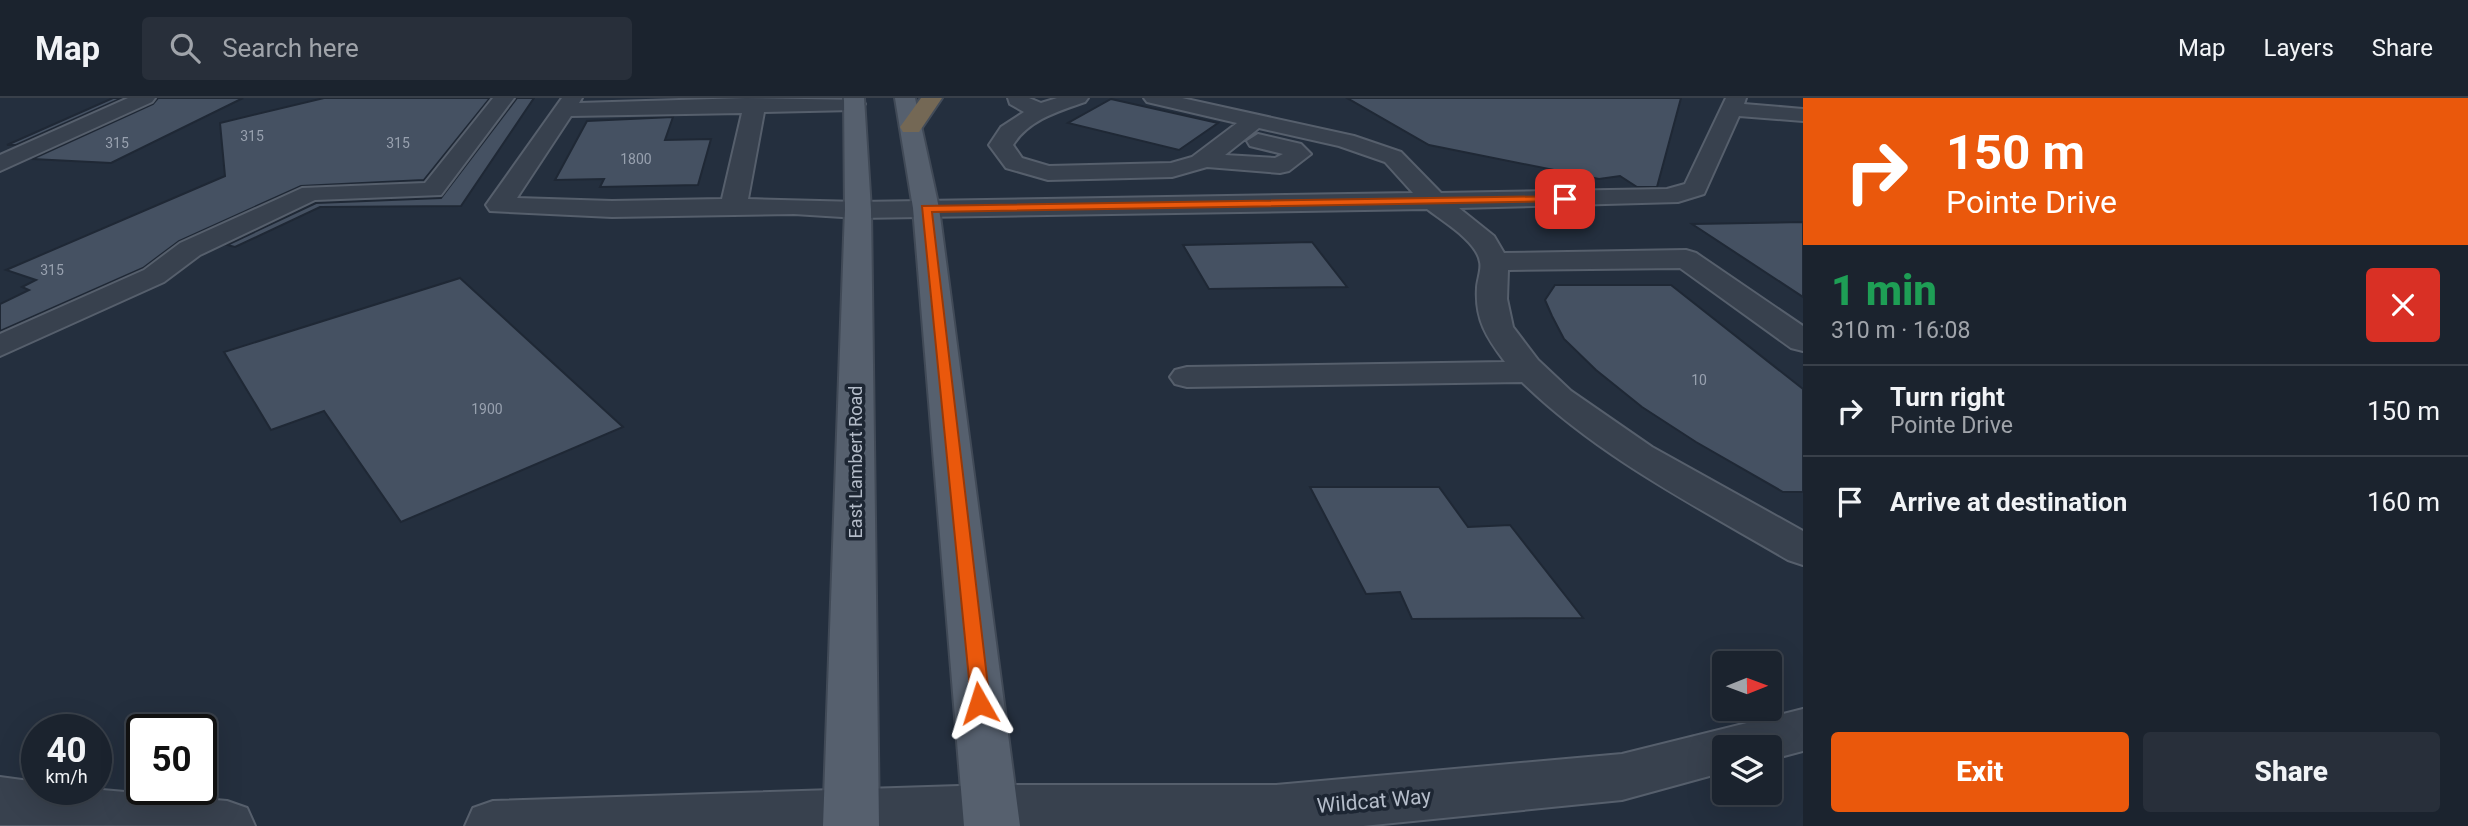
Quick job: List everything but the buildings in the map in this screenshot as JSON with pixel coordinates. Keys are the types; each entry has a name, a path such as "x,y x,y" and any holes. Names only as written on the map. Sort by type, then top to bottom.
{"highway":[{"path":"911,127 932,98"}],"main road":[{"path":"905,98 926,208 991,818"},
{"name":"East Lambert Road","path":"852,821 858,209 854,101"}],"street":[{"path":"0,164 145,98"},
{"path":"0,346 154,276 190,249 311,193 432,190 504,98"},
{"path":"1012,98 1040,111"},
{"path":"1078,98 1040,111 1009,132 1001,145 1014,163 1048,173 1172,170 1203,160 1253,122"},
{"path":"1154,98 1346,141 1393,158 1435,202 1484,242 1495,262 1491,280 1499,333 1561,402 1624,444 1803,550"},
{"path":"854,101 569,104 499,205 612,209 858,209 1669,197 1695,189 1733,104 1803,115"},
{"path":"733,207 754,102"},
{"path":"1203,160 1280,166 1299,154 1293,149 1234,136"},
{"path":"1495,262 1686,259 1803,341"},
{"path":"0,358 88,315 115,295"},
{"path":"1187,377 1533,372"},
{"path":"1782,735 1803,730"},
{"name":"Wildcat Way","path":"493,826 852,821 1276,810 1622,777 1712,753"},
{"path":"0,801 105,816 227,826"}],"route":[{"path":"979,703 926,208 1565,199"}]}
